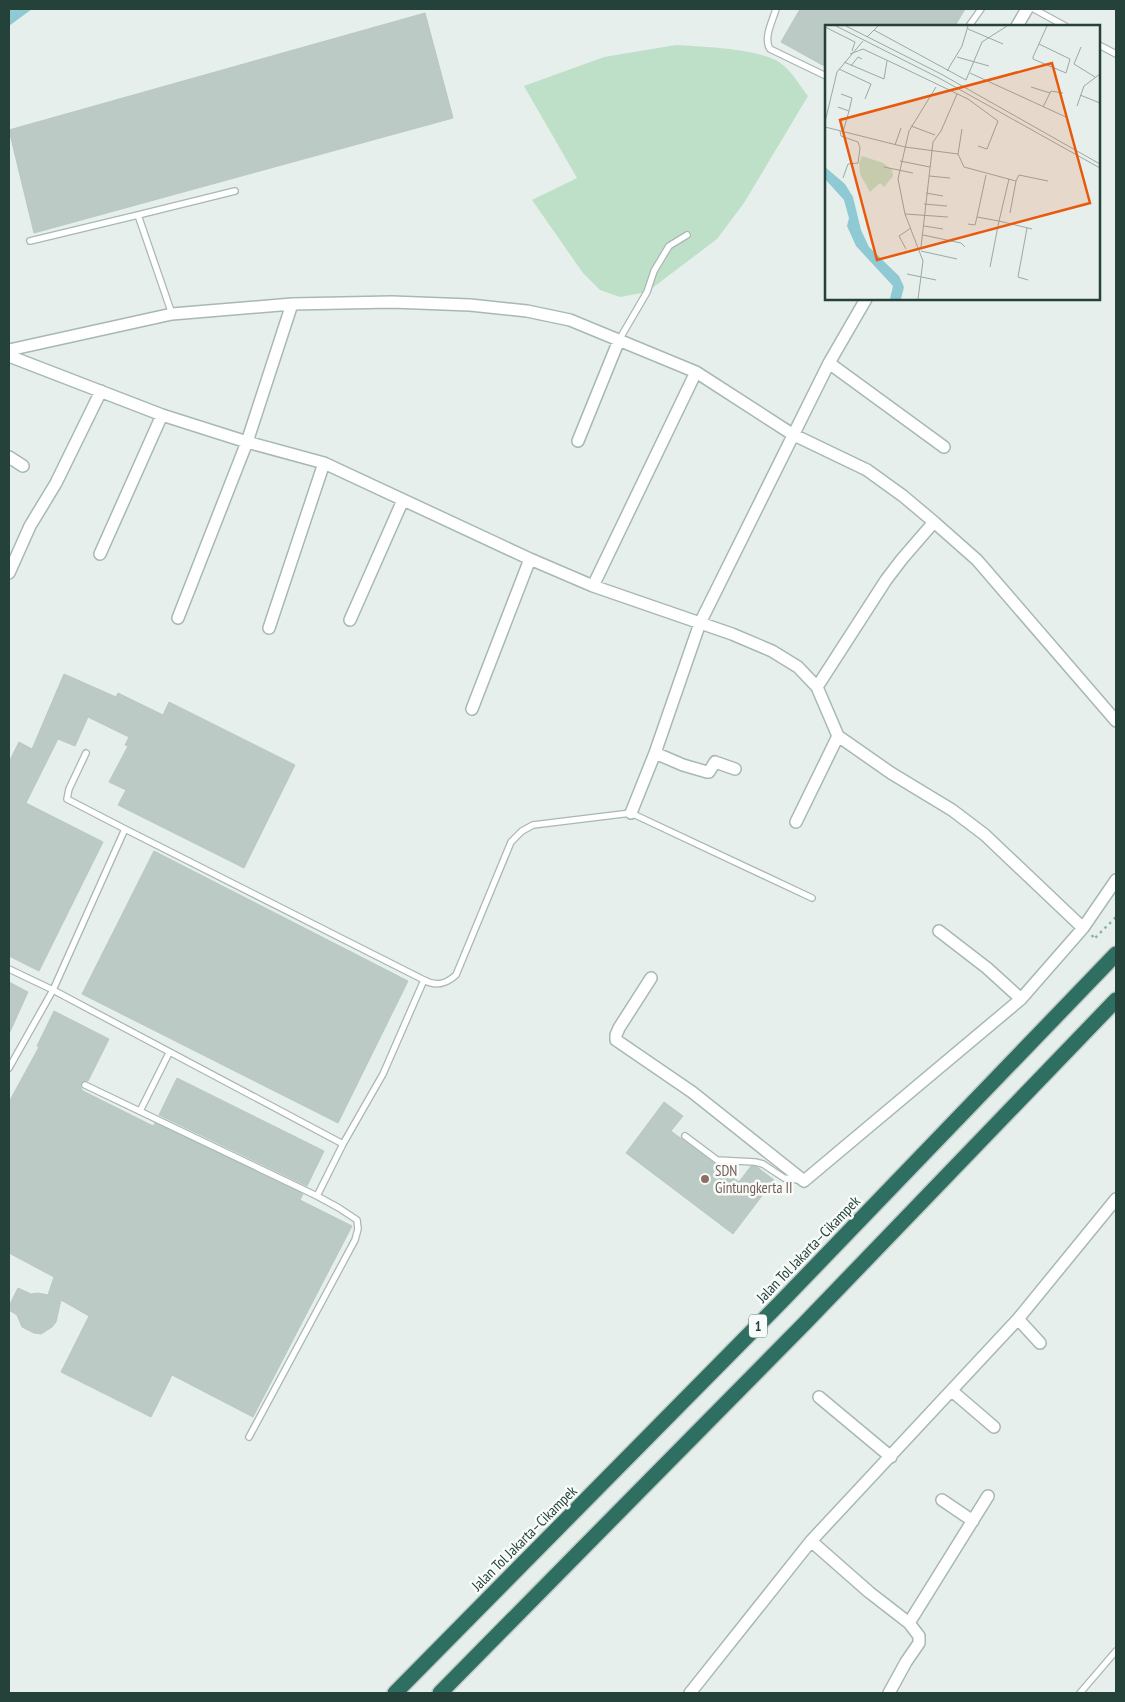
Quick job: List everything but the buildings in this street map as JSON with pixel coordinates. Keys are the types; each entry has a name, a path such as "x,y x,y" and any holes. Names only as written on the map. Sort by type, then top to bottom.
{"highway":[{"name":"Jalan Tol Jakarta–Cikampek","path":"395,1693 780,1303 1116,954"},
{"name":"1","path":"440,1693 805,1323 1116,1000"}],"street":[{"path":"1019,25 1027,9"},
{"path":"631,813 655,753 700,623 792,434 829,363 865,300"},
{"path":"9,350 172,314 292,304 392,302 489,307 527,311 570,320 696,372 792,434 867,470 934,522 977,560 1116,721"},
{"path":"178,618 247,442 292,304"},
{"path":"578,441 619,340"},
{"path":"9,356 162,415 247,442 324,463 530,559 594,586 700,623 772,651 798,667 817,687 838,736 891,774 952,810 985,835 1083,928"},
{"path":"829,363 944,447"},
{"path":"594,586 696,372"},
{"path":"9,573 30,526 56,482 101,391"},
{"path":"100,554 162,415"},
{"path":"9,457 24,466"},
{"path":"269,628 324,463"},
{"path":"350,620 403,500"},
{"path":"817,687 886,580 934,522"},
{"path":"472,709 530,559"},
{"path":"796,822 838,736"},
{"path":"655,753 706,772 709,772 715,762 735,769"},
{"path":"651,978 619,1028 616,1040 692,1092 804,1180 1021,998 1083,928 1116,880"},
{"path":"939,931 987,968 1021,998"},
{"path":"690,1693 811,1541 1018,1319 1116,1199"},
{"path":"1018,1319 1040,1343"},
{"path":"952,1391 994,1427"},
{"path":"819,1397 890,1457"},
{"path":"909,1623 973,1521 978,1509 988,1496"},
{"path":"942,1500 973,1521"},
{"path":"811,1541 869,1592 909,1623 919,1636 919,1643 906,1662 890,1693"}],"lane":[{"path":"776,9 767,38 770,49 825,76"},
{"path":"970,25 981,9"},
{"path":"1034,9 1064,25"},
{"path":"1100,46 1116,54"},
{"path":"30,241 235,190"},
{"path":"138,215 172,314"},
{"path":"619,340 647,292 654,271 669,246 687,235"},
{"path":"86,753 69,789 67,799 432,984 450,981 456,976 511,842 522,831 533,825 631,813 812,898"},
{"path":"9,1068 53,990 126,829"},
{"path":"9,969 53,990 343,1144"},
{"path":"317,1196 343,1144 384,1074 424,980"},
{"path":"140,1111 169,1053"},
{"path":"85,1085 317,1196 356,1220 358,1229 354,1240 249,1437"},
{"path":"685,1136 717,1160 755,1162 763,1164 784,1178 804,1180"},
{"path":"1080,1693 1116,1651"}],"path":[{"path":"1094,939 1116,917"}],"green space":[{"path":"676,45 732,49 774,59 790,72 808,96 744,203 717,239 647,292 620,297 600,290 583,273 532,200 577,178 524,86 604,57"}],"water":[{"path":"9,9 32,9 9,26"}],"place":[{"name":"SDN Gintungkerta II","path":"705,1179"}]}
